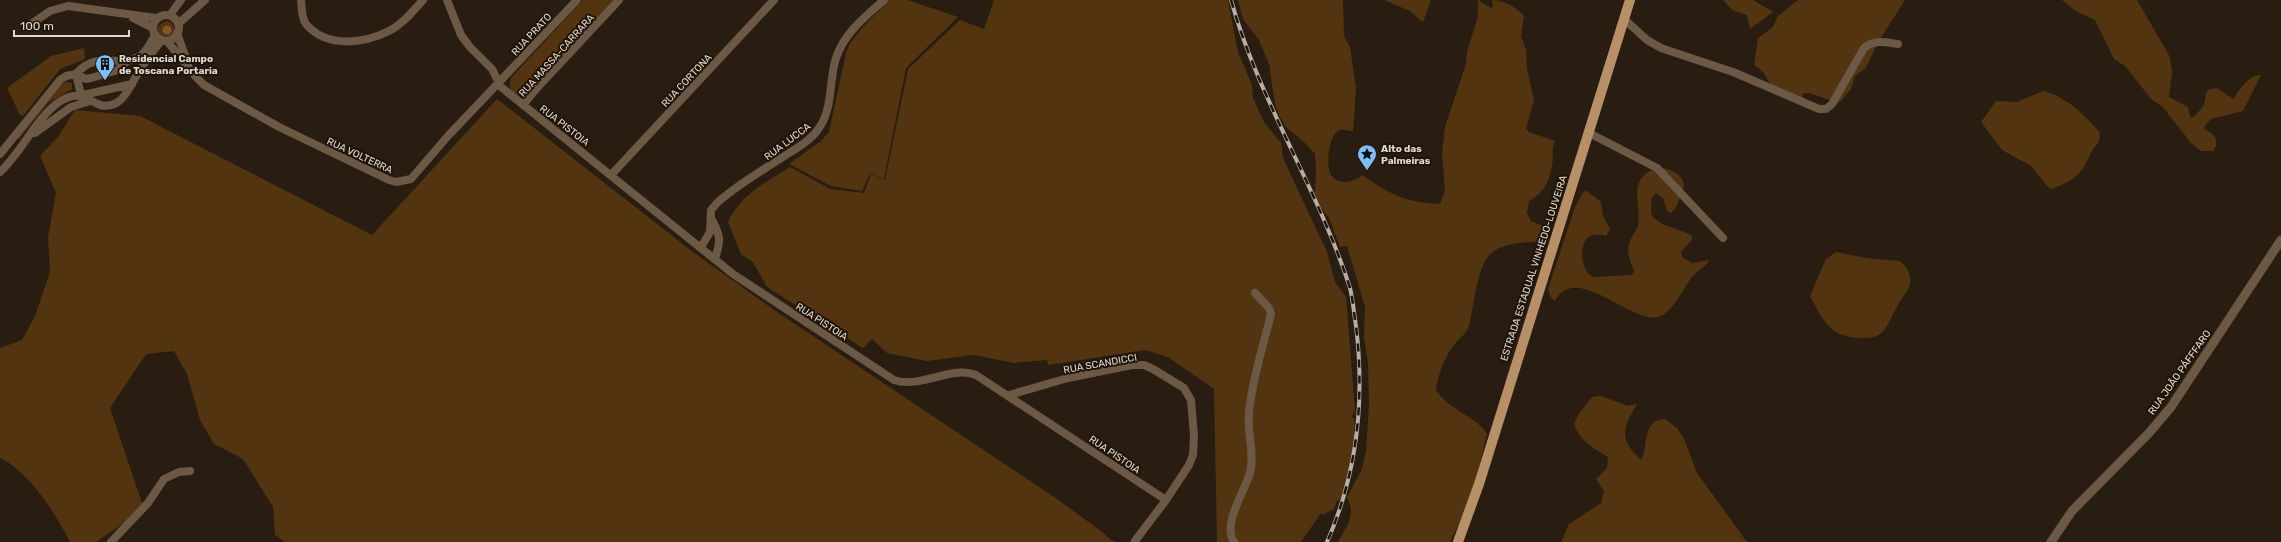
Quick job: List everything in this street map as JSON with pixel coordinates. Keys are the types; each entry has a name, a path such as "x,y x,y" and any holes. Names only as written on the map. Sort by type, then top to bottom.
{"main road":[{"name":"ESTRADA ESTADUAL VINHEDO-LOUVEIRA","path":"1458,542 1479,484 1630,0"}],"street":[{"path":"170,15 181,0"},
{"path":"76,74 86,79 118,70 128,61 141,55 159,36 178,29 205,0"},
{"path":"301,0 302,16 306,23 329,39 340,42 370,38 388,32 404,21 423,0"},
{"name":"RUA PISTOIA","path":"447,0 461,35 470,47 492,69 501,87 612,174 733,274 894,380 907,384 971,373 1009,395 1166,500"},
{"name":"RUA PRATO","path":"499,82 576,0"},
{"name":"RUA MASSA-CARRARA","path":"523,105 537,88 620,0"},
{"name":"RUA CORTONA","path":"612,174 774,0"},
{"name":"RUA LUCCA","path":"701,247 710,232 711,210 720,201 801,145 818,130 823,120 828,100 836,58 844,40 865,16 884,0"},
{"path":"31,24 50,12 68,6 131,16 156,18 170,15"},
{"path":"170,15 178,29"},
{"path":"131,16 159,36"},
{"path":"76,74 82,95 90,101 105,106 118,102 125,96 159,36 156,18"},
{"path":"1624,19 1647,40 1661,48 1733,72 1819,109 1826,109 1832,104 1864,48 1876,41 1898,44"},
{"name":"RUA VOLTERRA","path":"178,29 191,71"},
{"name":"RUA VOLTERRA","path":"159,36 204,84 279,127 396,182 411,179 499,82"},
{"path":"0,154 14,140 56,84 66,76 76,74 83,66 100,61 114,59 128,61"},
{"path":"0,172 30,137 40,120 51,108 66,98 132,84"},
{"path":"30,137 71,107 90,101"},
{"path":"1589,133 1657,168 1723,238"},
{"path":"14,140 22,147"},
{"path":"711,218 719,234 720,243 715,259"},
{"name":"RUA JOÃO PÁFFFARO","path":"2051,542 2072,511 2149,433 2171,407 2281,240"},
{"path":"1234,542 1229,533 1231,522 1250,473 1251,451 1248,430 1249,410 1271,314 1269,308 1255,293"},
{"name":"RUA SCANDICCI","path":"1009,395 1068,378 1132,365 1144,365 1184,388 1191,400 1194,436 1193,455 1189,465 1166,500 1135,541"},
{"path":"111,542 148,504 164,479 179,472 190,471"}],"shaded area":[{"path":"583,0 615,0 527,95 516,95 511,90 511,78"},
{"path":"889,0 907,0 958,17 906,68 884,179 870,173 862,191 831,186 789,164 821,141 829,132 846,53 850,43"},
{"path":"994,0 1228,0 1238,52 1252,85 1253,98 1264,122 1281,143 1283,158 1327,252 1335,282 1346,297 1355,411 1351,417 1354,418 1354,446 1349,480 1343,496 1336,502 1334,509 1322,515 1321,513 1301,542 1217,542 1214,389 1168,357 1145,350 1048,365 1047,360 1014,363 974,355 927,361 887,353 872,339 863,348 767,287 753,262 741,254 728,222 733,212 754,190 790,167 830,189 864,193 871,174 885,180 908,69 960,20 984,29"},
{"path":"1238,0 1343,0 1344,36 1350,47 1356,88 1353,131 1340,130 1336,132 1333,137 1329,149 1328,163 1330,173 1336,180 1345,182 1359,178 1362,175 1398,196 1416,201 1440,204 1445,191 1442,153 1445,127 1466,64 1467,52 1478,16 1478,0 1493,9 1492,0 1505,3 1518,10 1524,16 1521,36 1526,50 1527,69 1534,100 1526,129 1529,132 1555,141 1549,177 1542,191 1529,201 1527,213 1531,221 1548,228 1549,240 1513,244 1501,247 1492,252 1486,260 1481,272 1468,329 1449,352 1441,370 1436,390 1449,403 1476,422 1487,434 1470,501 1450,542 1338,542 1351,515 1350,503 1347,497 1362,469 1366,451 1369,405 1368,362 1364,338 1365,307 1347,246 1340,247 1329,218 1311,195 1315,191 1315,154 1285,126 1279,115 1275,104 1269,64 1259,40 1243,19"},
{"path":"1384,0 1431,0 1423,22 1410,11"},
{"path":"1723,0 1753,0 1773,12 1750,29 1747,15 1732,10"},
{"path":"1798,0 1905,0 1877,44 1866,68 1855,76 1851,89 1839,103 1809,93 1804,93 1802,97 1799,97 1783,93 1773,87 1764,73 1754,65 1758,38 1773,27 1778,16"},
{"path":"2062,0 2137,0 2170,57 2172,72 2169,97 2188,107 2192,118 2202,108 2208,90 2217,88 2233,99 2248,80 2257,75 2261,75 2243,111 2211,119 2205,125 2204,129 2211,133 2216,141 2213,151 2201,151 2191,143 2162,106 2152,100 2125,66 2114,59 2095,20 2074,10"},
{"path":"166,21 171,22 175,30 173,35 168,38 162,37 158,32 158,26"},
{"path":"165,26 169,26 171,30 169,34 165,34 163,32 163,28"},
{"path":"84,48 85,59 60,69 23,116 20,115 7,88 51,56"},
{"path":"66,82 72,83 72,89 48,103 19,139 17,139 60,85"},
{"path":"2043,91 2068,102 2100,133 2099,142 2093,149 2080,173 2067,183 2051,189 2031,166 2002,150 1981,122 1996,101 2017,102"},
{"path":"497,99 693,252 777,312 1057,499 1111,540 1116,542 285,542 275,535 273,507 243,459 214,444 200,420 187,374 174,351 146,354 110,408 144,509 96,542 70,542 41,494 11,464 0,458 0,348 22,340 35,316 50,272 48,237 56,193 40,156 58,137 75,110 140,116 372,235"},
{"path":"1659,167 1677,174 1681,178 1684,187 1677,206 1671,213 1667,211 1663,198 1656,193 1651,199 1651,212 1657,220 1662,223 1692,236 1692,240 1681,252 1682,257 1692,263 1709,260 1706,265 1696,273 1667,312 1661,316 1650,317 1637,313 1591,291 1577,288 1565,290 1555,301 1551,298 1548,289 1575,207 1583,192 1587,191 1601,202 1603,216 1610,229 1606,236 1593,235 1588,237 1582,254 1585,268 1593,277 1632,275 1634,271 1628,249 1638,225 1638,184 1648,172"},
{"path":"1836,252 1866,258 1899,261 1908,270 1910,275 1910,285 1887,326 1883,332 1878,335 1863,338 1852,337 1835,332 1824,321 1810,296 1826,259"},
{"path":"1601,396 1628,406 1637,404 1628,420 1625,434 1629,446 1641,460 1647,435 1652,424 1665,419 1677,428 1684,439 1697,473 1747,542 1561,542 1569,524 1601,503 1604,491 1596,479 1607,468 1608,457 1583,440 1574,424 1578,415 1592,397"}],"railway":[{"path":"1231,0 1257,74 1322,215 1337,251 1352,297 1359,354 1359,409 1352,463 1337,516 1327,542"}],"place":[{"name":"Residencial Campo de Toscana Portaria","path":"105,81"},
{"name":"Alto das Palmeiras","path":"1367,171"}]}
